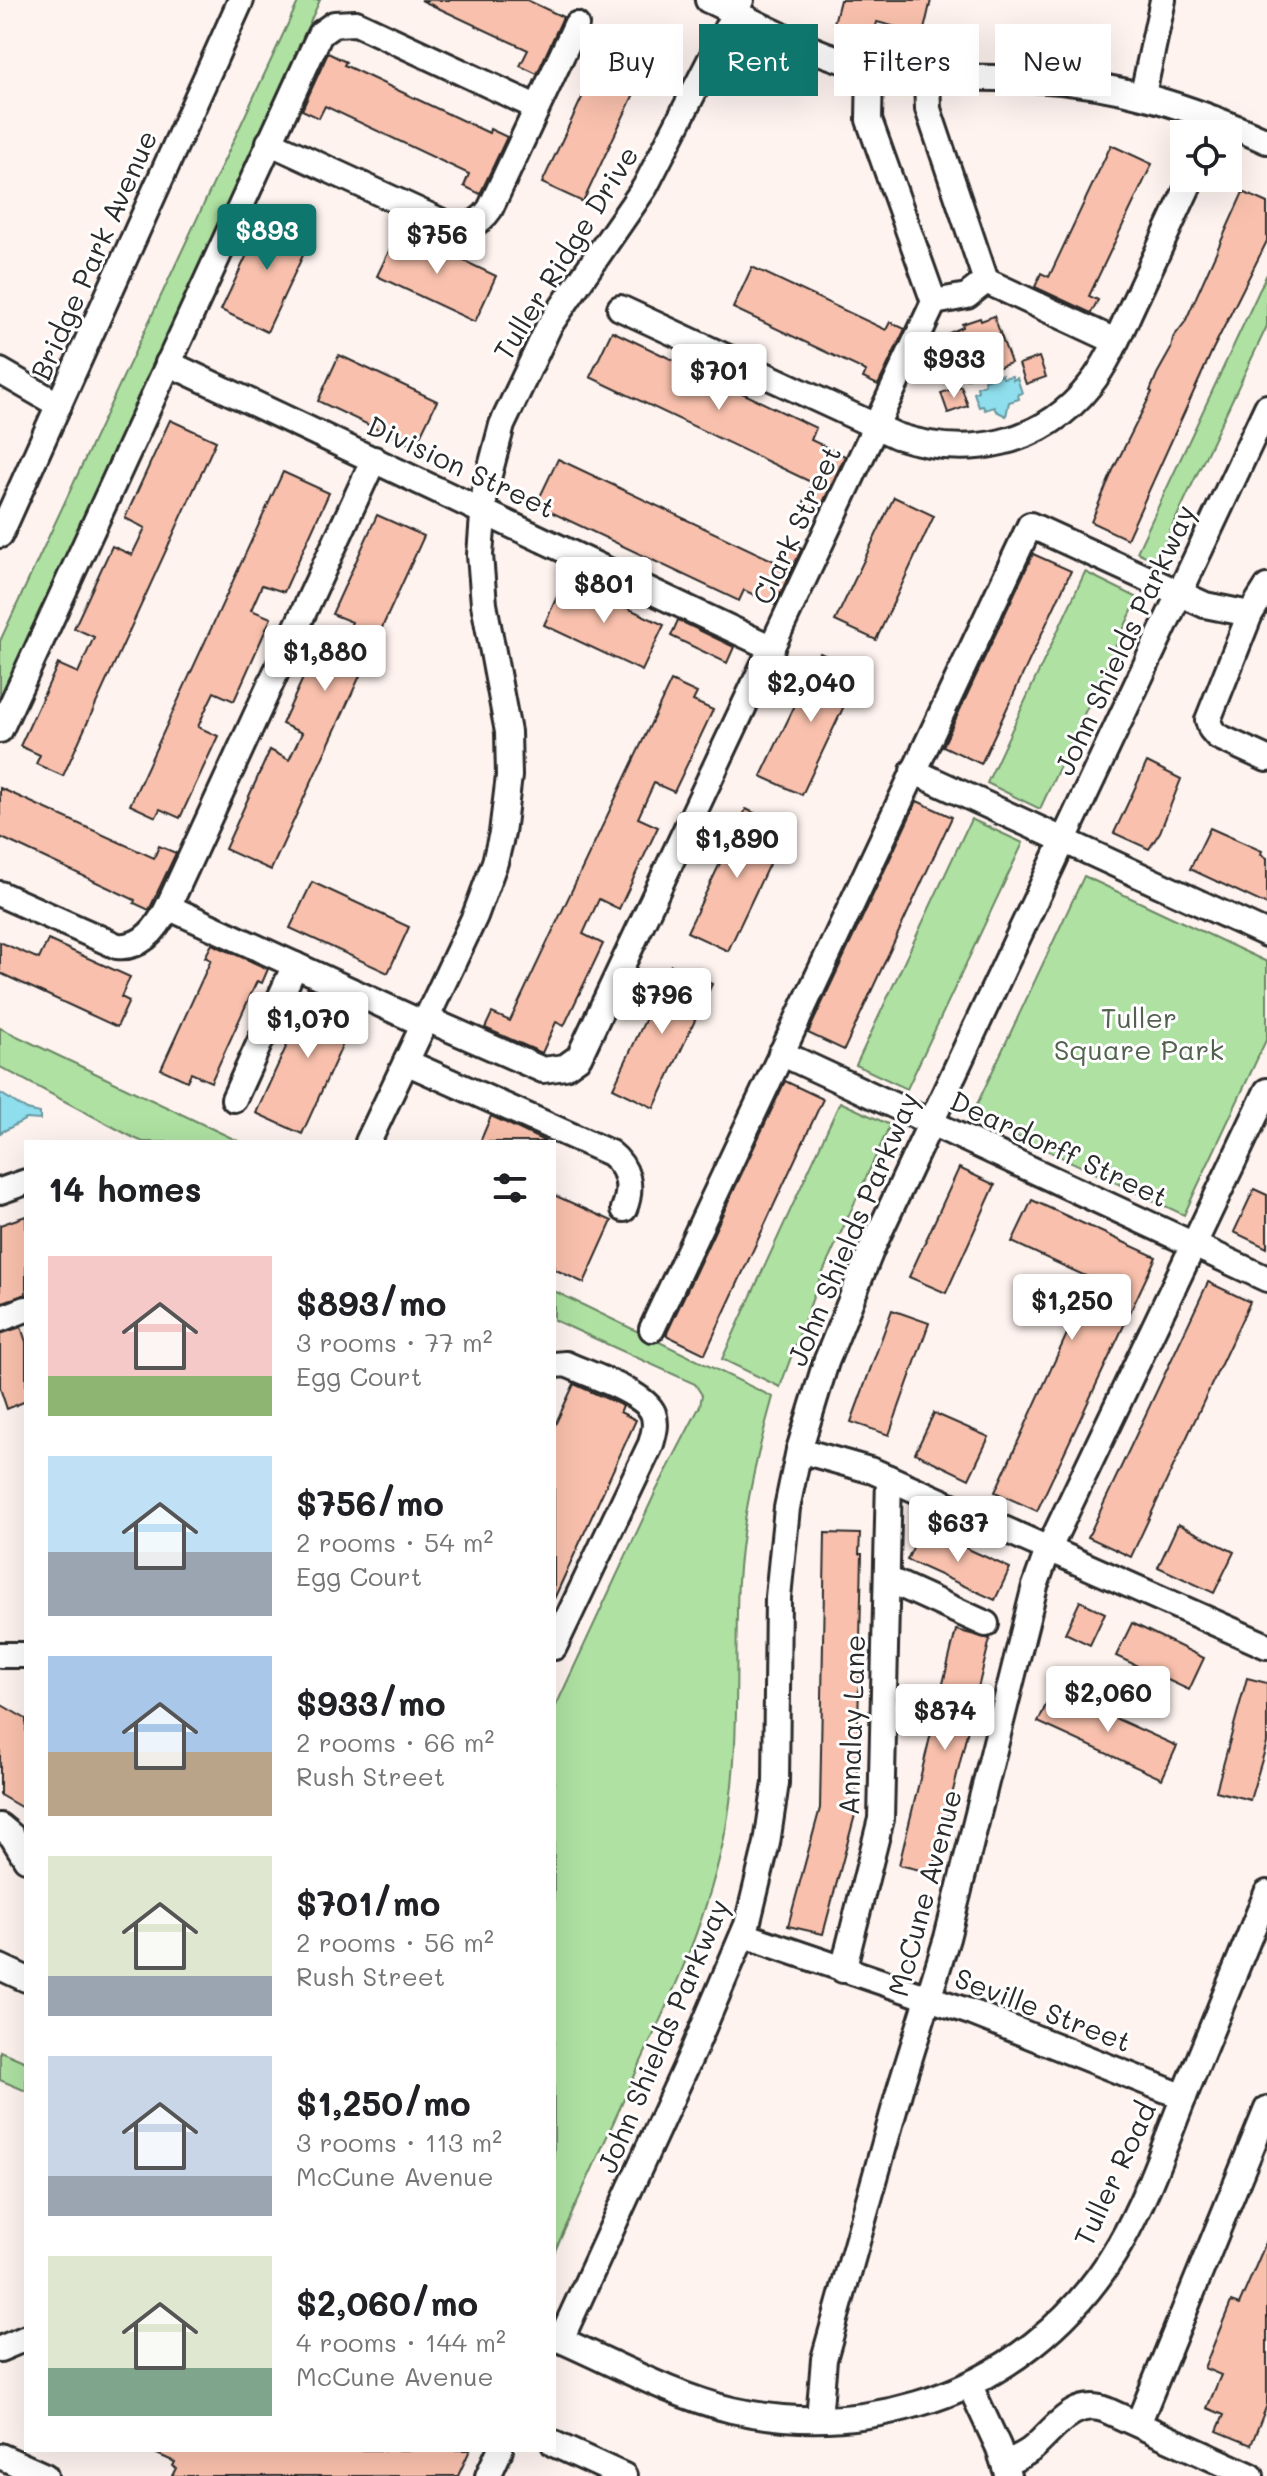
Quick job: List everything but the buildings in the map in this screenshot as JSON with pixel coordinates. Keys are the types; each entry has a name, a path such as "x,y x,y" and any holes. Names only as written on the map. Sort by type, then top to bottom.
{"street":[{"name":"Bridge Park Avenue","path":"0,535 241,0"},
{"path":"708,0 738,6 834,57"},
{"path":"1143,94 1163,0"},
{"name":"Tuller Ridge Drive","path":"369,1140 483,897 499,848 506,807 508,732 482,588 482,510 497,441 524,375 549,326 645,187 738,6"},
{"path":"0,730 317,38 339,23 361,25 536,107"},
{"path":"269,142 449,225 465,227 479,221 490,209 576,25"},
{"path":"979,79 1061,81 1143,94 1191,109 1267,141"},
{"path":"869,96 869,120 934,302 967,296 986,281"},
{"path":"928,96 928,109 986,281 1115,341"},
{"path":"620,308 876,428 944,448 988,445 1018,437 1050,421 1078,399 1101,369 1185,192"},
{"name":"Clark Street","path":"168,907 537,1068 559,1069 575,1061 582,1052 934,302"},
{"name":"Division Street","path":"168,363 772,648"},
{"path":"0,371 59,405"},
{"name":"John Shields Parkway","path":"557,2338 744,1935 767,1843 776,1783 779,1577 787,1508 799,1450 826,1362 855,1286 1267,407"},
{"path":"0,894 121,947 134,945 146,938 162,920 374,459"},
{"path":"652,1329 1030,525 1205,605 1262,599"},
{"path":"1262,599 1208,720 1217,736 1267,759"},
{"path":"913,771 1267,934"},
{"path":"234,1099 295,965"},
{"name":"Deardorff Street","path":"781,1053 1267,1279"},
{"path":"406,1062 610,1153 627,1175 629,1189 624,1209"},
{"name":"McCune Avenue","path":"819,2419 824,2359 951,1923 1035,1586 1048,1550 1267,1091"},
{"path":"0,1191 24,1183"},
{"path":"0,1319 24,1310"},
{"path":"556,1365 566,1364 642,1399 652,1411 656,1426 651,1444 556,1643"},
{"path":"799,1450 850,1463 889,1478 1267,1646"},
{"name":"Annalay Lane","path":"843,1970 881,1819 889,1478"},
{"path":"887,1579 986,1624"},
{"path":"0,1655 24,1655"},
{"path":"0,1826 12,1836 24,1856"},
{"name":"Tuller Road","path":"557,2338 677,2392 713,2404 767,2416 819,2419 882,2413 949,2395 1009,2363 1077,2303 1119,2246 1138,2209 1267,1893"},
{"name":"Seville Street","path":"744,1935 973,2013 1184,2097"},
{"path":"0,1967 24,1978"},
{"path":"1138,2424 1267,2109"},
{"path":"0,2349 24,2339"},
{"path":"970,2386 1007,2470 1066,2417 1084,2407 1100,2407 1251,2476"},
{"path":"556,2445 624,2476"},
{"path":"488,2476 499,2452"},
{"path":"0,2456 45,2476"}],"green space":[{"path":"299,0 320,0 0,702 0,641"},
{"path":"1267,274 1267,326 1156,561 1137,552"},
{"path":"1085,572 1138,598 1040,809 987,783"},
{"path":"971,819 1023,843 907,1089 856,1065"},
{"name":"Tuller Square Park","path":"1084,876 1267,962 1267,1038 1184,1215 972,1115"},
{"path":"0,1028 236,1140 138,1140 0,1067"},
{"path":"840,1102 890,1125 819,1281 780,1387 722,1359"},
{"path":"556,1292 773,1397 751,1488 740,1557 734,1766 719,1859 701,1920 678,1979 556,2249 556,1706 656,1491 700,1406 702,1395 695,1384 556,1321"},
{"path":"0,2051 24,2061 24,2090 0,2080"}],"water":[{"path":"1002,374 1003,378 1017,378 1022,393 1018,394 1019,399 1009,402 1006,416 994,407 985,410 983,406 979,407 974,393 978,391 977,387 985,384 984,380"},
{"path":"0,1093 27,1110 40,1113 40,1120 26,1119 0,1133"}]}
